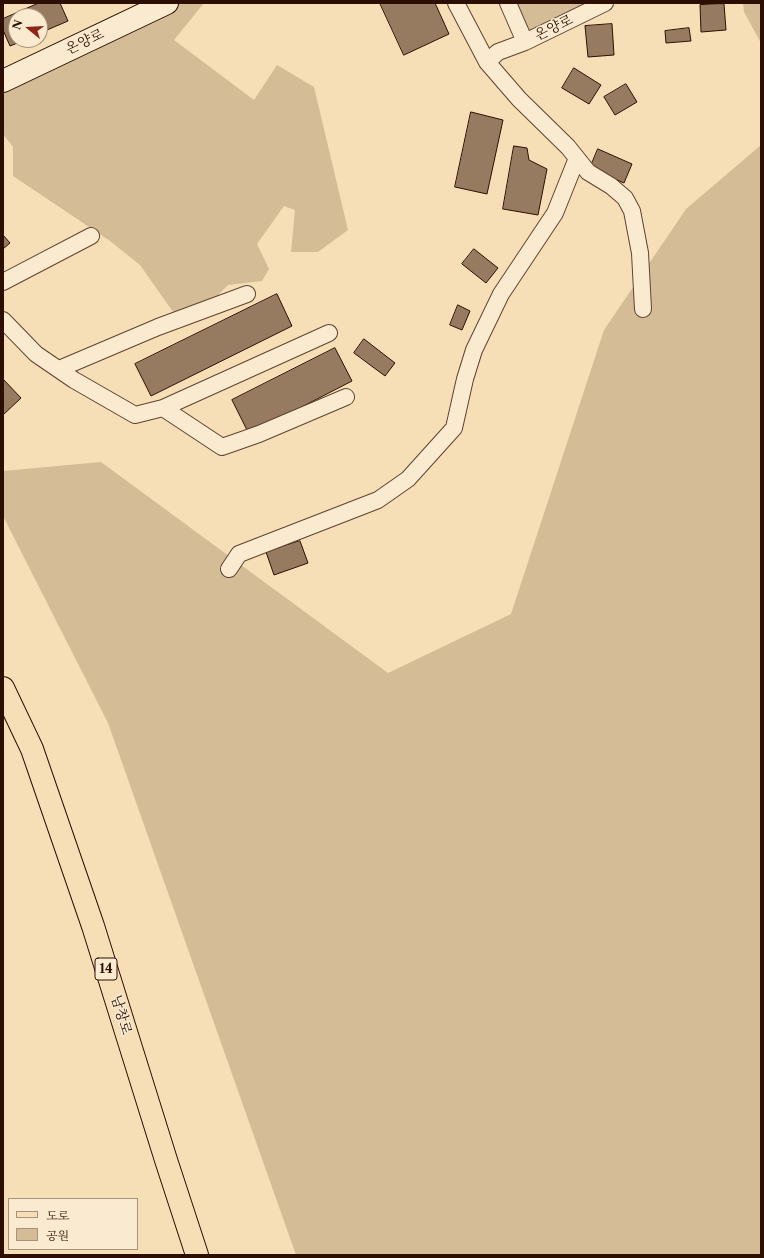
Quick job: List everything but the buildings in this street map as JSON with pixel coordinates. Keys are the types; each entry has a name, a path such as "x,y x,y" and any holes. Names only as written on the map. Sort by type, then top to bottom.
{"main road":[{"name":"온양로","path":"3,81 167,3"},
{"name":"남창로","path":"3,688 32,749 85,904 197,1255"}],"street":[{"path":"456,3 487,62 519,99 568,147 588,172 611,186 626,198 632,211 640,253 643,309"},
{"path":"508,3 525,42"},
{"name":"온양로","path":"487,62 498,52 525,42 605,3"},
{"path":"229,569 239,554 378,500 408,479 454,428 465,379 474,350 501,294 554,213 576,158"},
{"path":"3,282 91,236"},
{"path":"59,369 158,328 247,294"},
{"path":"6,328 36,354 136,415 163,408 329,333"},
{"path":"163,408 222,446 260,434 346,396"}],"green space":[{"path":"167,3 204,3 174,40 254,100 277,65 314,87 348,230 318,252 291,252 295,210 284,206 257,244 269,269 262,281 228,285 198,315 178,319 140,265 110,241 13,176 13,147 3,134 3,81"},
{"path":"508,3 605,3 525,42"},
{"path":"743,3 761,3 761,43 744,12"},
{"path":"761,145 761,1255 296,1255 108,723 3,516 3,471 101,462 388,673 511,614 604,330 686,209"}]}
